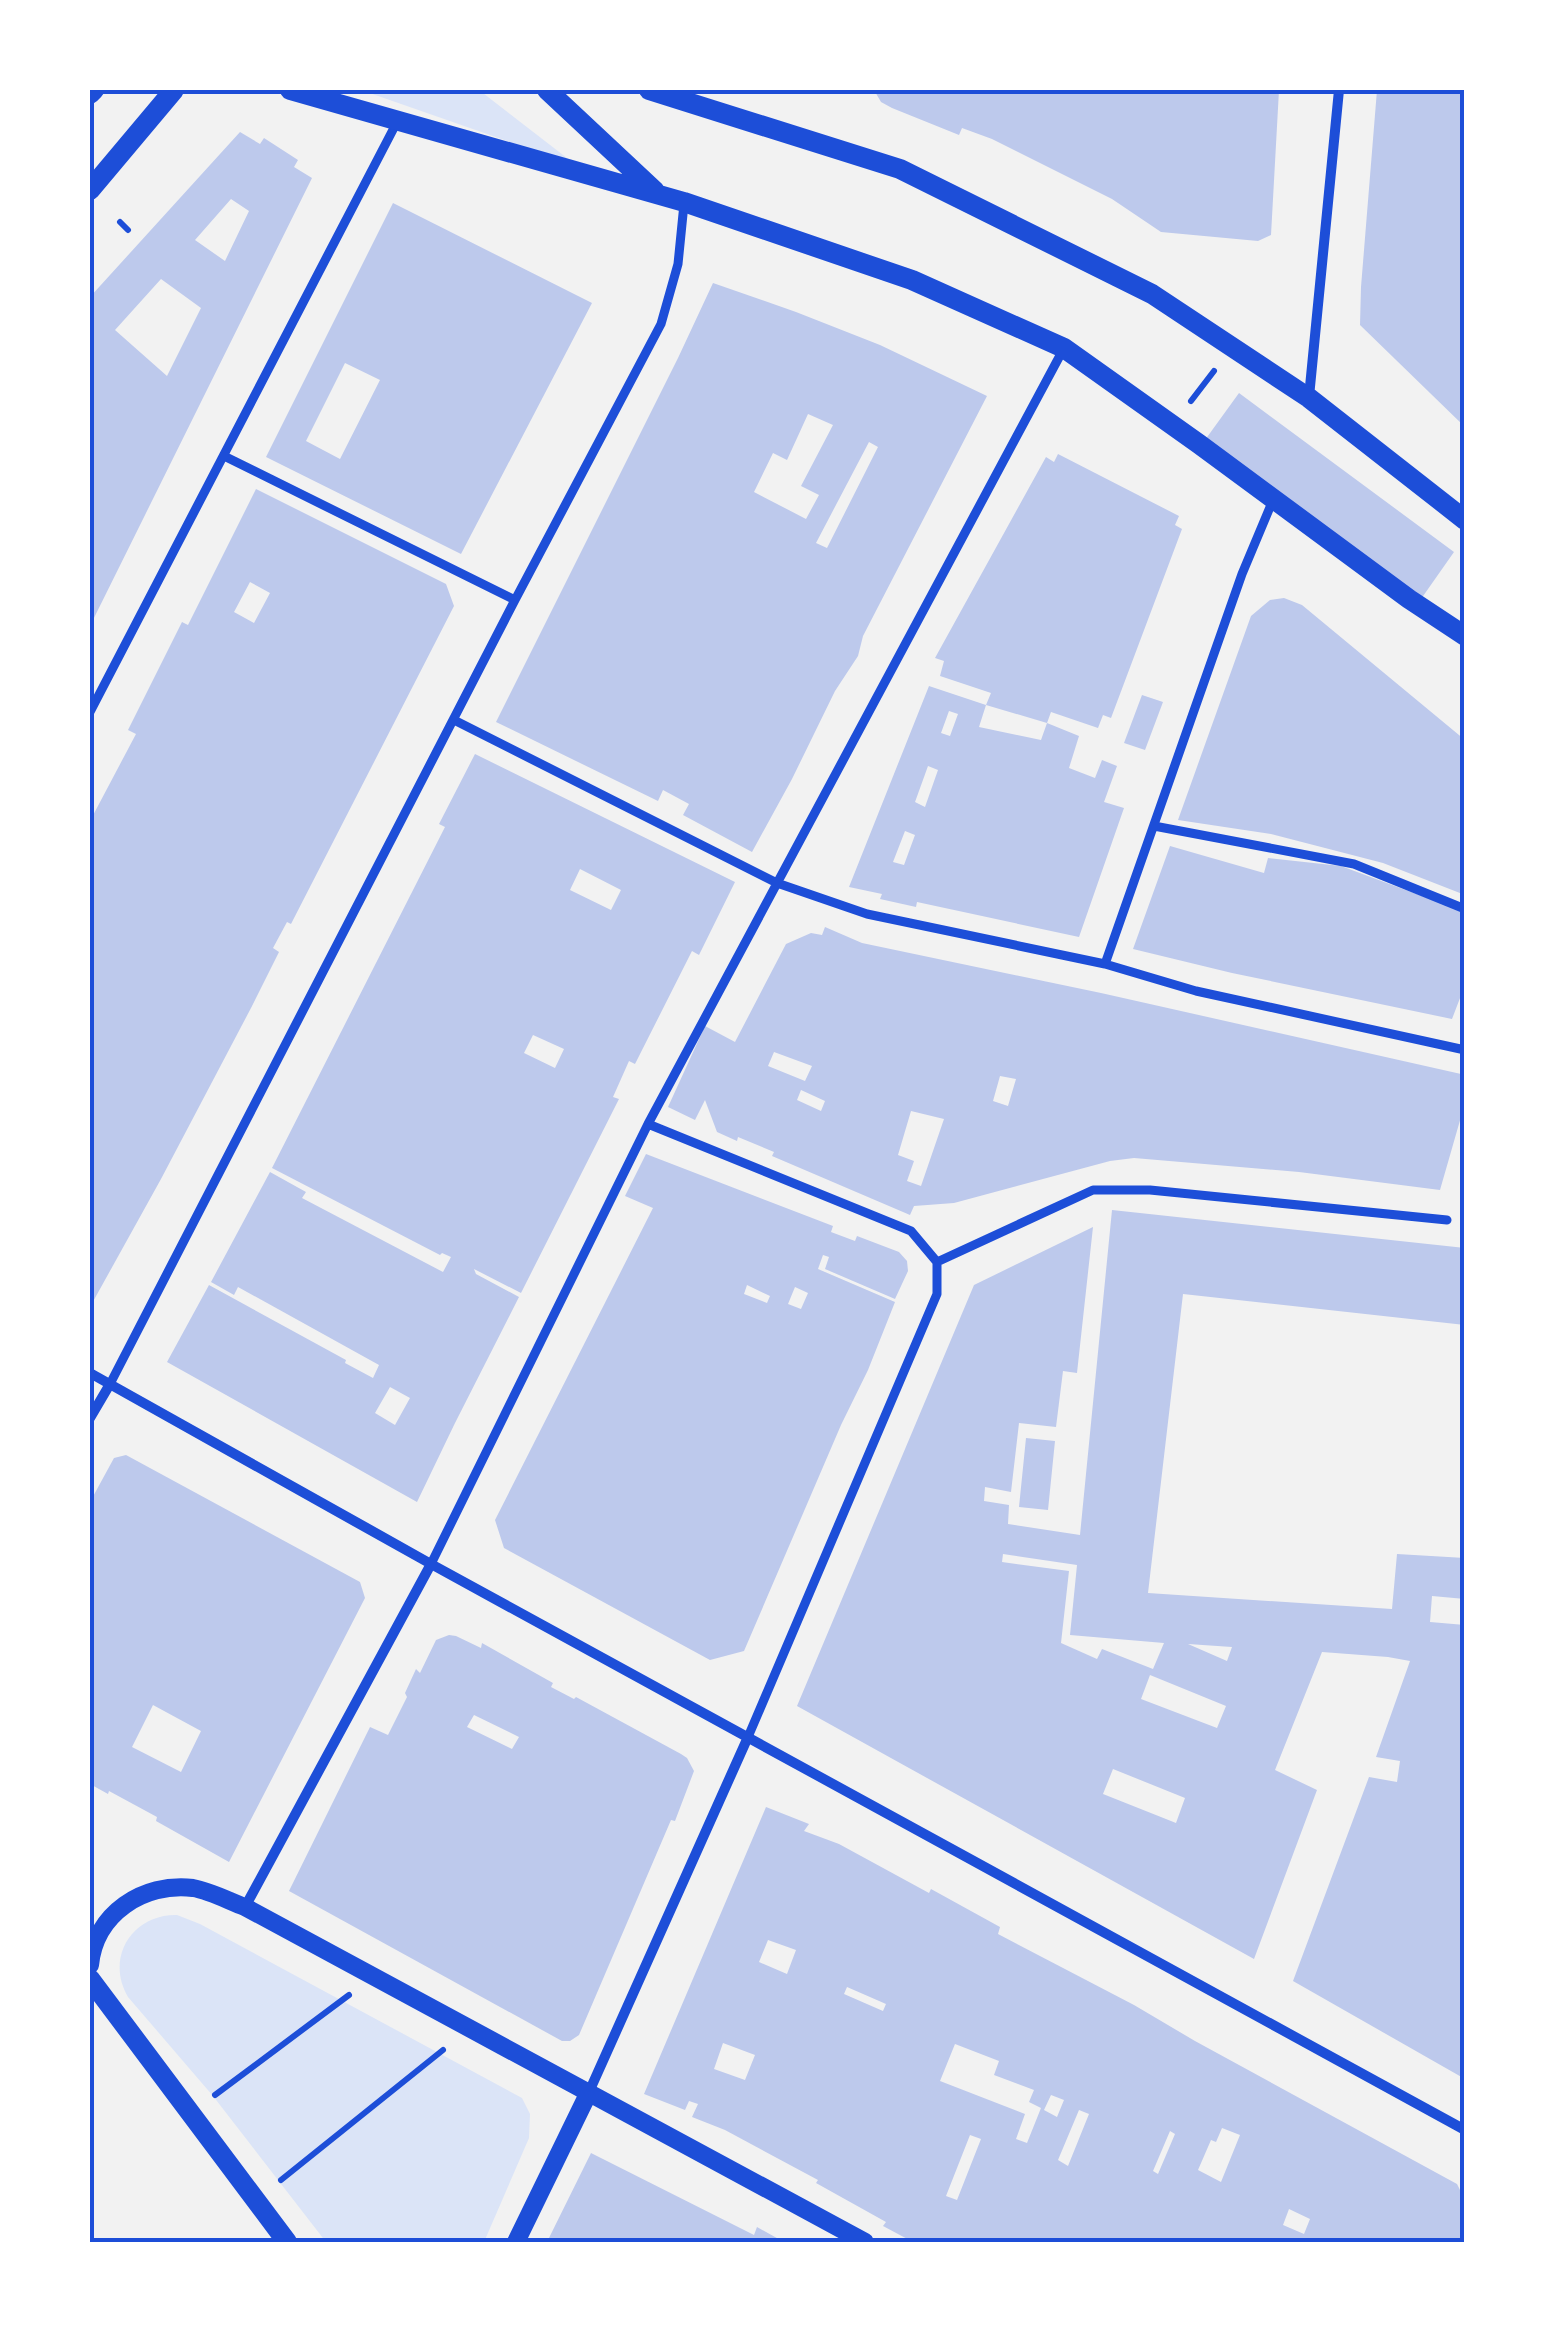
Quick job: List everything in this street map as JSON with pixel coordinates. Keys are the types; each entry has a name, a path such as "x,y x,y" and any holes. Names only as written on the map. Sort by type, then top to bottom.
{"main road":[{"path":"90,190 174,90"},
{"path":"290,90 684,202 912,280 1064,348 1465,636"},
{"path":"547,90 660,195"},
{"path":"650,90 900,169 1152,294 1309,398 1465,520"},
{"path":"90,1979 287,2242"}],"street":[{"path":"1309,398 1339,90"},
{"path":"90,712 397,122"},
{"path":"90,1418 661,324 678,264 684,202"},
{"path":"246,1906 431,1564 648,1124 1064,348"},
{"path":"224,456 515,600"},
{"path":"1105,964 1242,574 1273,500"},
{"path":"454,720 777,884 867,914 1105,964 1196,991 1465,1050"},
{"path":"1154,826 1354,864 1465,909"},
{"path":"516,2242 589,2092 748,1737 937,1294 937,1262 911,1231 648,1124"},
{"path":"937,1262 1093,1190 1150,1190 1447,1220"},
{"path":"90,1373 1465,2130"},
{"path":"90,1964 94,1942 118,1908 132,1898 171,1888 194,1888 246,1906 865,2242"}],"path":[{"path":"120,222 128,230"},
{"path":"192,2112 374,1977"},
{"path":"256,2199 470,2029"}],"shaded area":[{"path":"361,90 479,90 576,165"},
{"path":"177,1915 522,2098 530,2114 529,2138 484,2242 326,2242 213,2096 128,1997 120,1968 127,1941 147,1922"}],"building":[{"path":"874,90 1279,90 1271,235 1258,241 1161,232 1112,199 992,139 962,128 959,135 892,108 881,102"},
{"path":"1377,90 1465,90 1465,427 1360,325"},
{"path":"240,132 260,144 264,138 298,160 294,167 312,178 90,626 90,297","holes":["231,199 249,211 225,261 195,240","161,279 201,308 167,376 115,330"]},
{"path":"393,203 592,303 461,554 266,457","holes":["345,363 380,380 340,459 306,441"]},
{"path":"713,283 880,345 987,396 863,636 858,656 835,691 752,852 683,815 689,804 663,790 658,801 496,722","holes":["808,414 833,425 801,486 819,495 806,519 754,492 773,453 787,460","869,442 878,447 827,548 816,543"]},
{"path":"1239,393 1454,552 1421,599 1205,440"},
{"path":"1058,454 1179,516 1175,525 1182,529 1111,718 1103,715 1098,728 1051,712 1047,723 986,705 991,693 940,676 944,661 935,658 1046,457 1054,462"},
{"path":"256,489 446,584 454,606 291,924 287,922 273,948 279,952 251,1008 90,1307 90,821 136,734 128,730 182,622 188,625","holes":["250,582 270,593 254,623 234,612"]},
{"path":"1284,598 1302,605 1465,740 1465,895 1383,863 1271,834 1178,820 1251,616 1270,600"},
{"path":"929,686 986,705 979,727 1041,740 1047,723 1079,736 1069,768 1095,778 1102,760 1117,766 1104,802 1124,808 1079,937 917,902 916,907 849,887","holes":["949,711 958,714 950,736 941,733","928,766 938,770 925,807 915,802","905,831 915,835 904,865 893,862"]},
{"path":"1142,695 1163,702 1145,750 1124,743"},
{"path":"475,754 735,882 699,955 692,951 635,1064 629,1061 613,1097 619,1099 521,1293 474,1269 476,1274 519,1297 417,1502 167,1362 209,1285 373,1378 379,1365 238,1287 234,1295 211,1282 270,1172 306,1192 302,1198 443,1272 451,1257 440,1255 272,1168 445,827 439,824","holes":["580,869 621,890 611,910 570,890","533,1035 564,1049 555,1068 524,1053","390,1387 410,1398 395,1425 375,1413"]},
{"path":"1170,846 1264,873 1268,858 1341,866 1465,912 1465,985 1452,1019 1133,949"},
{"path":"825,927 862,943 1461,1074 1465,1103 1440,1190 1299,1172 1134,1158 954,1203 914,1206 910,1215 772,1156 774,1152 717,1132 705,1100 695,1120 668,1107 705,1026 735,1042 786,944 811,933 822,935","holes":["774,1052 812,1066 805,1081 768,1066","1000,1076 1016,1079 1008,1106 993,1101","801,1090 825,1101 821,1111 797,1100","911,1111 944,1119 921,1186 907,1181 914,1161 898,1155"]},
{"path":"646,1154 833,1226 831,1232 855,1241 857,1236 899,1252 907,1261 908,1271 895,1299 825,1269 829,1257 823,1255 818,1269 895,1302 744,1651 710,1660 504,1548 495,1520 653,1208 625,1196","holes":["747,1285 770,1296 767,1303 744,1294","795,1287 808,1293 801,1309 788,1304"]},
{"path":"1112,1210 1465,1248 1465,1325 1183,1294 1148,1593 1392,1609 1397,1554 1465,1558 1465,1599 1432,1596 1430,1622 1465,1625 1465,2079 1293,1981 1369,1777 1397,1782 1400,1761 1376,1757 1410,1661 1322,1652 1275,1770 1317,1790 1254,1959 797,1706 974,1285 1093,1227 1077,1373 1063,1371 1056,1427 1019,1423 1011,1492 985,1487 984,1501 1009,1505 1008,1524 1080,1535","holes":["1003,1554 1077,1565 1070,1635 1164,1643 1153,1669 1102,1649 1097,1659 1061,1643 1069,1571 1002,1562","1188,1644 1232,1647 1227,1661","1150,1675 1226,1706 1217,1728 1141,1699","1113,1769 1185,1798 1176,1823 1103,1794"]},
{"path":"1026,1438 1055,1441 1048,1510 1019,1507"},
{"path":"126,1455 360,1582 365,1598 229,1862 156,1821 157,1817 90,1784 90,1502 114,1458","holes":["153,1705 201,1731 181,1772 132,1747"]},
{"path":"449,1635 481,1648 482,1643 553,1683 551,1687 681,1754 694,1771 579,2035 570,2041 562,2041 289,1891 370,1727 388,1735 416,1669 420,1673 436,1640","holes":["474,1715 519,1737 512,1749 467,1727"]},
{"path":"766,1807 809,1824 804,1831 839,1844 929,1893 931,1889 1000,1927 998,1934 1457,2184 1465,2200 1465,2242 913,2242 883,2226 886,2222 816,2183 818,2180 725,2130 692,2117 698,2104 689,2101 685,2110 644,2094","holes":["768,1940 796,1950 787,1974 759,1962","847,1987 886,2004 883,2011 844,1994","723,2043 755,2055 745,2080 714,2069","955,2044 999,2061 994,2075 1034,2090 1029,2102 1041,2108 1027,2143 1016,2139 1025,2114 940,2081","1051,2095 1064,2100 1057,2117 1044,2110","1079,2110 1089,2114 1068,2166 1058,2160","1222,2128 1240,2135 1221,2182 1198,2170 1211,2140 1216,2142","1170,2131 1175,2134 1158,2174 1153,2171","970,2135 981,2139 957,2200 946,2196","1289,2209 1310,2219 1304,2234 1283,2225"]},
{"path":"591,2153 754,2235 757,2227 784,2242 547,2242"}]}
